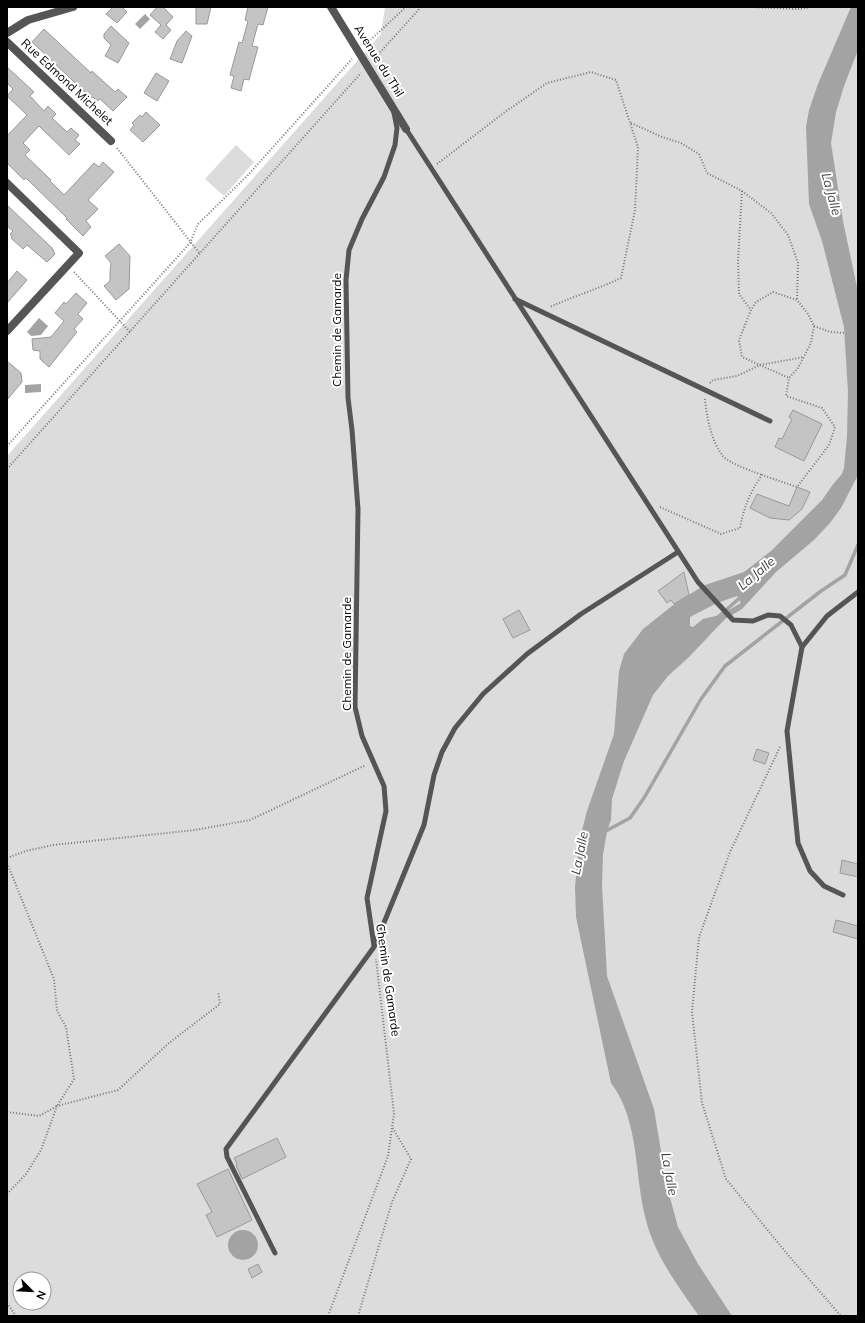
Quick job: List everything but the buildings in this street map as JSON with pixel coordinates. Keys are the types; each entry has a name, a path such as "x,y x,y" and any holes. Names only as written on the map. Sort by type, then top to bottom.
{"street":[{"path":"7,33 28,20 74,7"},
{"name":"Avenue du Thil","path":"331,7 392,102 406,128"},
{"name":"Rue Edmond Michelet","path":"7,42 111,140"},
{"path":"7,183 79,253 7,331"}],"lane":[{"name":"Chemin de Gamarde","path":"374,947 366,898 386,811 384,786 362,736 355,707 358,509 348,398 346,280 349,250 362,219 384,177 395,145 397,128 392,102"},
{"path":"406,128 698,582 733,620 753,621 768,615 780,616 791,625 802,647"},
{"path":"515,299 770,421"},
{"path":"275,1253 227,1157 226,1149 374,947 424,825 434,775 442,752 455,728 483,694 527,654 581,614 678,552"},
{"path":"844,895 824,886 810,871 798,843 787,732 802,647 827,616 858,592"}],"path":[{"path":"7,446 190,243 198,224 248,175 359,52 406,7"},
{"path":"7,469 421,7"},
{"path":"750,7 799,9 812,7"},
{"path":"431,168 482,129 547,83 590,72 616,80 638,147 635,203 629,244 621,278 601,288 576,296 541,311"},
{"path":"631,123 662,137 681,143 699,154 707,173 742,192 771,214 788,235 798,263 797,300"},
{"path":"111,140 200,254"},
{"path":"742,192 738,261 739,294 751,310"},
{"path":"68,266 130,332"},
{"path":"643,498 721,534 740,528 744,506 751,491 762,475 797,487 830,445 835,427 822,408 786,396 789,378 798,368 811,343 814,326 808,314 797,300 773,292 756,302 751,310 739,340 742,357 789,378"},
{"path":"814,326 830,332 845,333"},
{"path":"787,732 769,773 730,852 699,937 692,1012 702,1103 726,1179 788,1255 841,1316"},
{"path":"7,858 26,851 53,845 195,830 250,820 373,762"},
{"path":"7,863 54,979 57,1012 66,1027 74,1080 57,1106 41,1150 26,1174 7,1194"},
{"name":"Chemin de Gamarde","path":"328,1316 388,1156 392,1127 393,1106 374,947"},
{"path":"7,1112 40,1116 57,1106 118,1090 169,1043 220,1004 218,992"},
{"path":"358,1316 392,1202 411,1159 392,1127"},
{"path":"7,1304 16,1316"}],"shaded area":[{"path":"385,7 858,7 858,1316 7,1316 7,456 381,34"},
{"path":"236,145 254,162 224,196 205,179"}],"water":[{"path":"851,7 858,7 858,50 836,112 831,143 843,221 858,292 858,475 841,508 830,523 814,540 776,572 742,609 725,619 689,657 668,676 653,695 624,761 612,799 611,820 607,831 603,855 602,885 607,976 654,1109 667,1187 678,1227 698,1264 732,1316 699,1316 668,1270 650,1233 642,1203 632,1131 620,1098 611,1083 576,917 575,887 579,842 587,811 614,734 619,671 624,654 643,629 677,602 705,585 744,572 771,551 822,500 842,474 844,468 847,436 848,392 844,327 822,241 809,204 806,127 809,110 818,84","holes":["737,596 741,603 720,615 703,619 693,627 690,626 690,617 717,603"]},
{"path":"145,14 150,19 140,29 135,24"},
{"path":"39,318 48,326 41,335 31,336 27,332"},
{"path":"41,384 41,392 25,393 25,385"},
{"path":"243,1230 254,1234 258,1245 254,1256 243,1260 232,1256 228,1245 232,1234"}],"waterway":[{"path":"604,832 630,818 644,798 701,699 725,666 821,591 845,575 858,545"},
{"name":"La Jalle","path":"718,617 742,596"}]}
